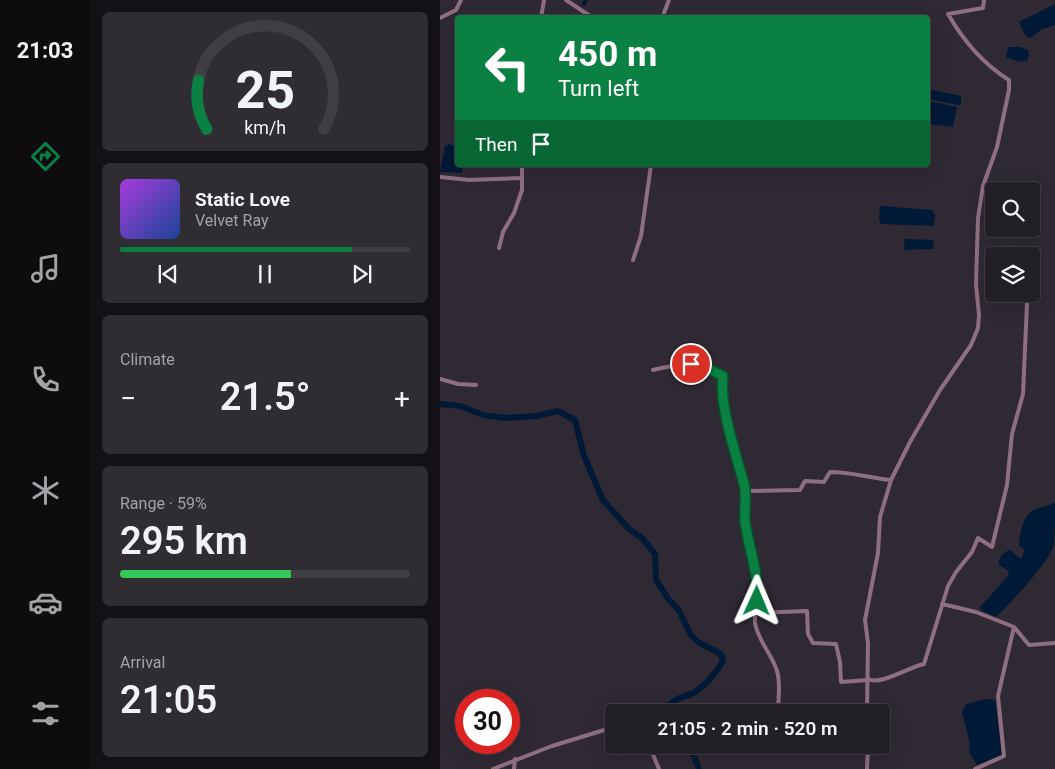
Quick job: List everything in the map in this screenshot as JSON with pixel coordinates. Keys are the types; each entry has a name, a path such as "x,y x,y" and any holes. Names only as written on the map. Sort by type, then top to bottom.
{"street":[{"path":"440,18 456,10 461,0"},
{"path":"542,15 544,0"},
{"path":"566,0 588,15"},
{"path":"663,15 669,0"},
{"path":"867,704 866,612 878,553 880,517 891,480 910,442 940,390 971,345 978,328 979,315 976,284 978,218 983,186 997,146 1009,90 1009,80 983,60 957,29 948,14 983,8 984,0"},
{"path":"498,248 522,190 522,167"},
{"path":"633,260 641,236 651,167"},
{"path":"440,178 469,180 522,178"},
{"path":"756,613 807,611 808,634 813,644 836,644 840,662 841,682 885,680 910,667 924,664 942,604 952,579 972,552 978,538 992,547 1007,485 1012,434 1023,394 1027,304"},
{"path":"653,370 691,364 700,365 723,376 722,383 727,416 739,474 745,490 745,517 748,543 758,582 756,613 758,636 777,668 778,704"},
{"path":"440,379 458,384 476,385"},
{"path":"745,490 800,490 805,481 824,482 830,472 847,472 863,477 891,480"},
{"path":"942,604 976,612 1014,627 1029,645 1055,642"},
{"path":"975,769 1004,756 998,696 1014,627"},
{"path":"493,769 515,759 605,731"},
{"path":"653,754 659,769"},
{"path":"867,769 868,754"},
{"path":"514,769 515,759"}],"water":[{"path":"1055,4 1055,25 1042,29 1030,38 1025,35 1019,22"},
{"path":"1008,47 1020,47 1028,50 1027,61 1019,62 1006,57"},
{"path":"930,89 961,96 961,104 930,99"},
{"path":"930,101 957,107 953,127 930,124"},
{"path":"449,144 455,146 455,167 464,167 462,173 440,172 445,146"},
{"path":"880,206 932,210 935,215 934,226 881,224 879,219"},
{"path":"905,239 933,240 934,247 933,249 905,250"},
{"path":"1055,502 1054,545 1044,563 996,617 981,610 980,607 1008,576 1009,571 999,565 1002,555 1010,550 1021,559 1025,550 1019,546 1019,542 1026,518 1032,511"},
{"path":"986,699 995,700 1002,755 977,765 969,752 970,744 962,712 966,704"}],"waterway":[{"path":"584,4 586,0"},
{"path":"440,404 460,406 483,415 505,418 537,416 558,411 575,420 584,456 603,500 629,529 642,538 655,554 656,580 669,600 678,609 691,635 698,642 721,654 723,661 718,670 703,686 690,695 677,699 670,704"},
{"path":"693,754 699,769"}],"route":[{"path":"691,364 700,365 723,376 722,383 733,449 739,474 744,483 748,543 758,582 757,601"}]}
